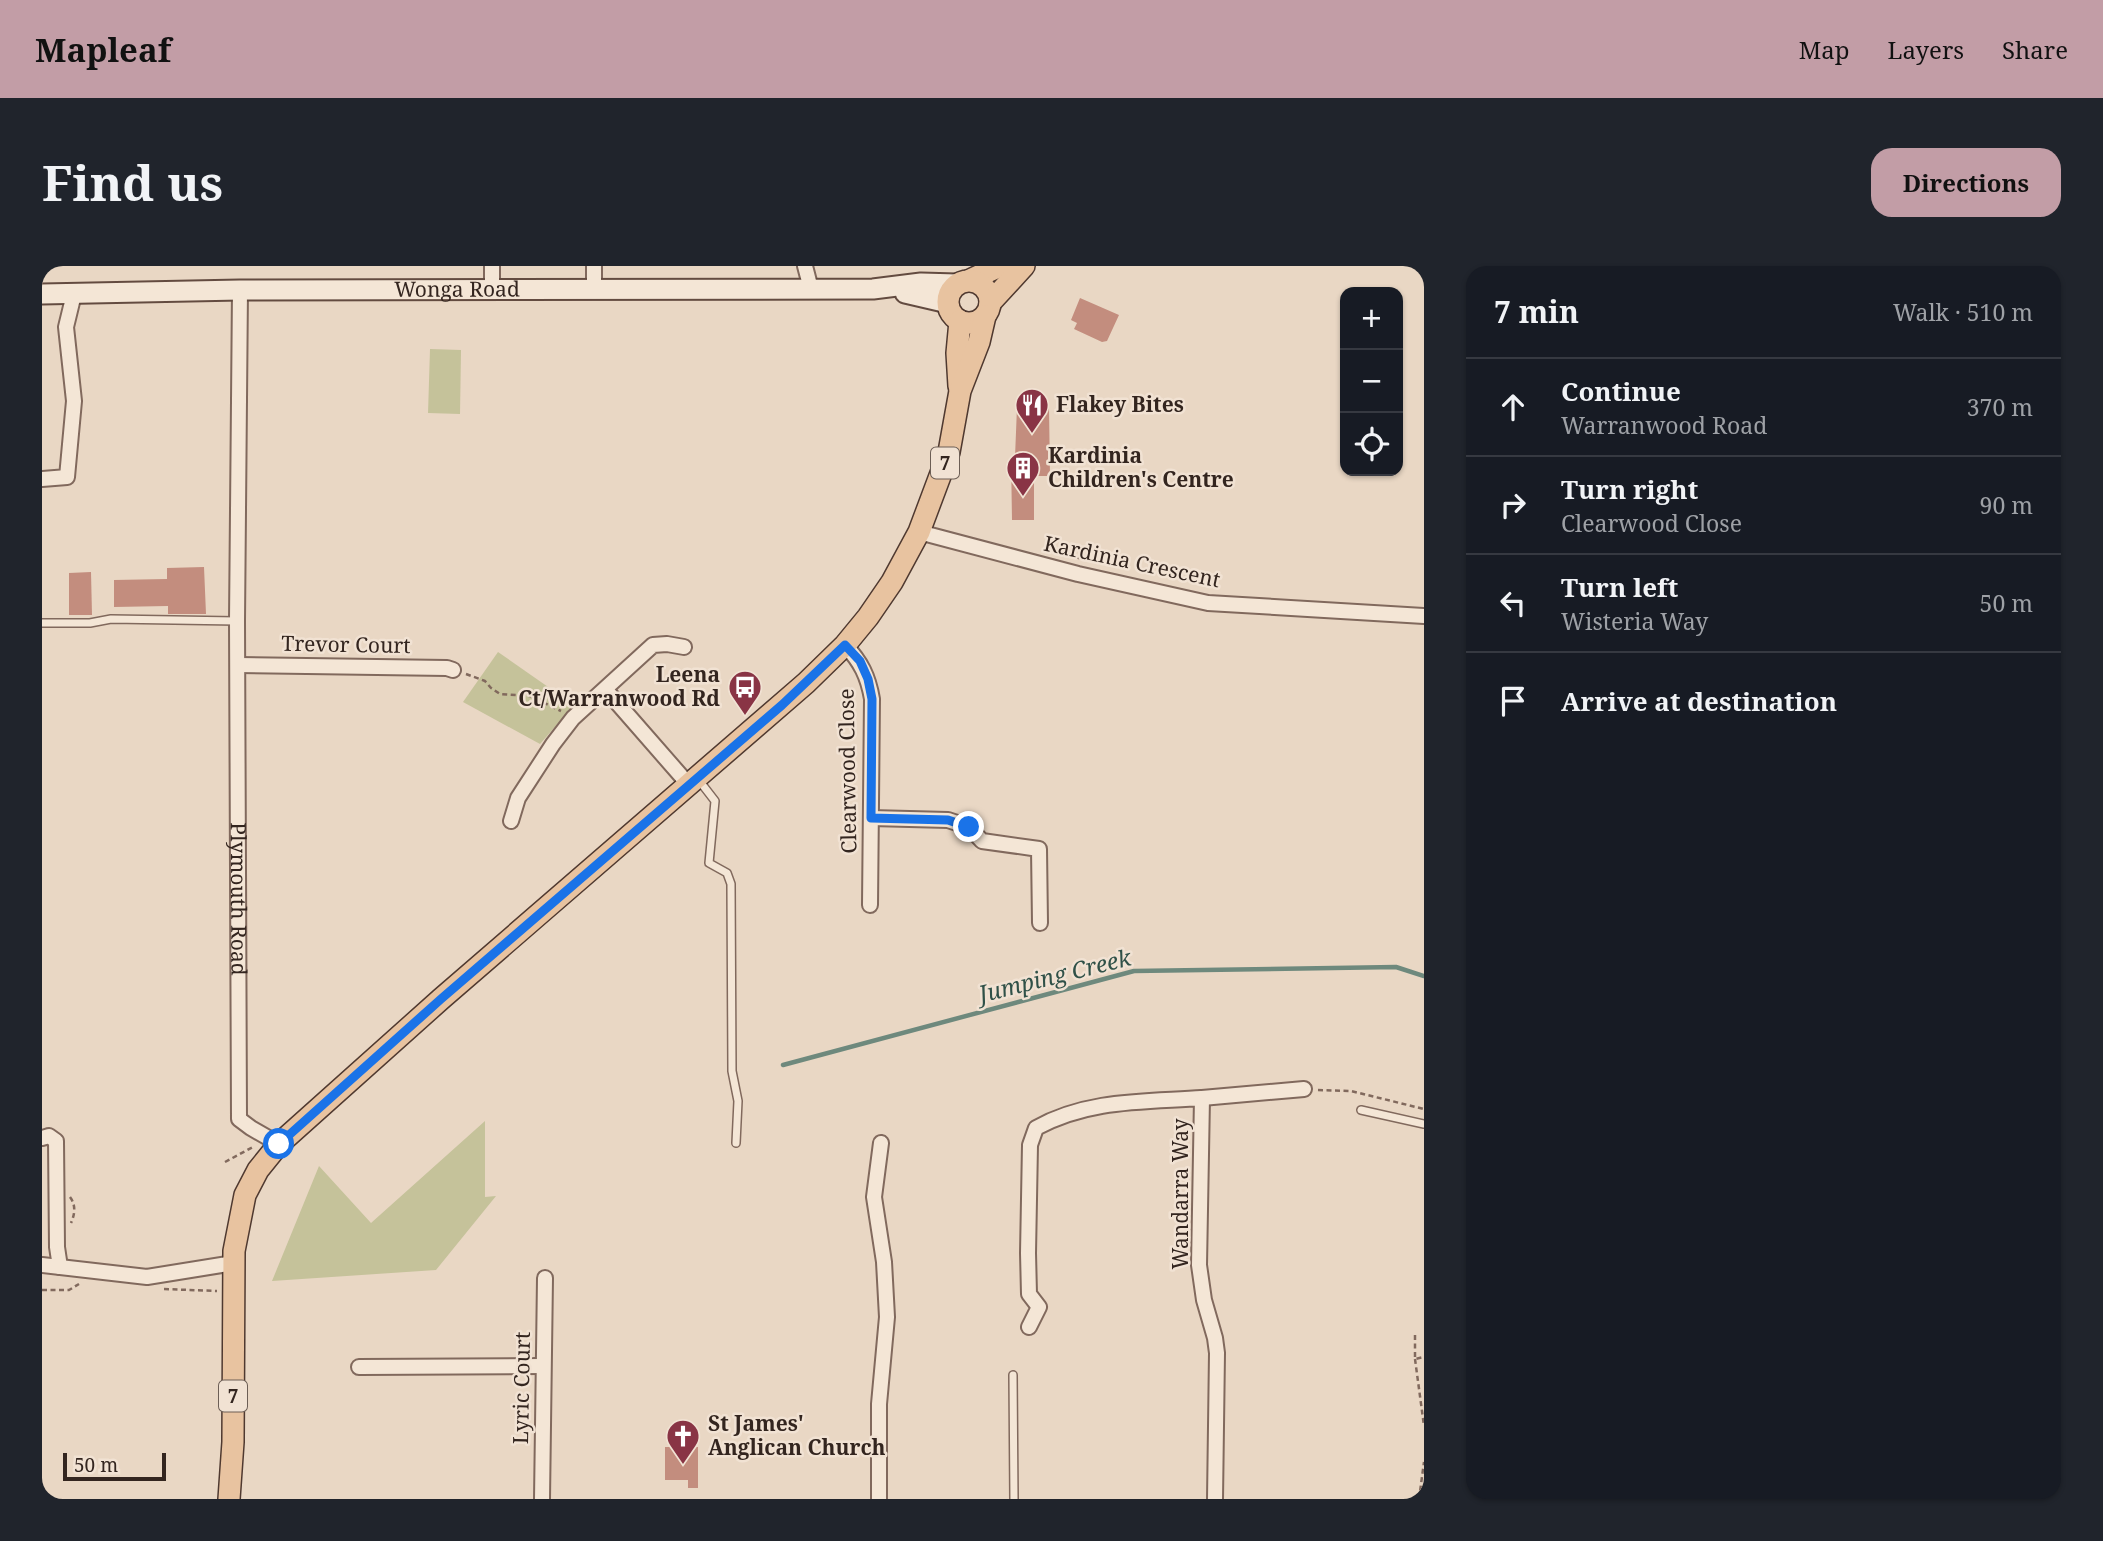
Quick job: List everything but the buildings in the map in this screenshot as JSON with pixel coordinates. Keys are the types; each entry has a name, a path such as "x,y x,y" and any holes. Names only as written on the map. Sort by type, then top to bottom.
{"main road":[{"name":"Wonga Road","path":"42,294 240,290 873,289 920,284 959,297 1000,266"},
{"name":"7","path":"229,1499 234,1263 239,1218 245,1195 272,1140 441,999 806,683 845,645 869,617 892,582 919,532 949,452 960,391 979,342 987,309 1024,266"},
{"path":"982,285 989,296 987,309 973,322 959,297 982,285"},
{"name":"7","path":"959,297 957,352 960,391"},
{"name":"7","path":"220,1499 231,1473"}],"street":[{"path":"492,266 492,290"},
{"path":"594,266 594,290"},
{"path":"805,266 811,289"},
{"name":"Plymouth Road","path":"240,290 237,621 239,1119 272,1140"},
{"path":"42,479 67,477 74,401 66,327 74,294"},
{"name":"Kardinia Crescent","path":"919,532 1078,574 1208,603 1424,616"},
{"path":"511,821 518,798 573,718 653,645 684,647"},
{"name":"Clearwood Close","path":"845,645 860,661 868,679 872,699 870,905"},
{"name":"Trevor Court","path":"238,665 453,670"},
{"path":"606,690 693,781"},
{"path":"871,818 948,820 969,827 982,842 1039,849 1040,923"},
{"name":"Wandarra Way","path":"1029,1327 1039,1307 1029,1294 1028,1253 1030,1145 1036,1128 1053,1118 1098,1104 1304,1089"},
{"name":"Wandarra Way","path":"1202,1098 1199,1265 1217,1353 1215,1499"},
{"path":"42,1138 49,1136 56,1141 57,1247 60,1267"},
{"path":"879,1499 879,1404 887,1317 884,1262 874,1198 881,1143"},
{"path":"42,1265 147,1277 234,1263"},
{"name":"Lyric Court","path":"542,1499 545,1278"},
{"path":"359,1367 543,1366"},
{"path":"231,1473 237,1499"}],"lane":[{"path":"42,623 90,623 111,619 237,621"},
{"path":"693,781 715,801 709,863 727,873 731,884 733,1070 738,1101 736,1143"},
{"path":"1361,1110 1424,1124"},
{"path":"1013,1375 1014,1499"}],"path":[{"path":"1038,548 1091,561"},
{"path":"453,670 485,681 500,694 530,696 541,700 573,718"},
{"path":"1304,1089 1351,1091 1424,1108"},
{"path":"225,1162 272,1140"},
{"path":"1415,1335 1415,1359 1424,1426"},
{"path":"1415,1359 1424,1357"},
{"path":"1419,1499 1424,1462"}],"shaded area":[{"path":"430,349 461,350 460,414 428,413"},
{"path":"498,652 574,705 540,744 463,702"},
{"path":"485,1121 485,1197 496,1196 436,1270 272,1281 319,1166 371,1223"}],"waterway":[{"name":"Jumping Creek","path":"783,1065 1134,971 1396,967 1424,976"}],"place":[{"name":"Flakey Bites","path":"1032,435"},
{"name":"Kardinia Children's Centre","path":"1023,498"},
{"name":"Leena Ct/Warranwood Rd","path":"745,717"},
{"name":"St James' Anglican Church","path":"683,1466"}],"route":[{"path":"279,1144 441,999 782,705 845,645 860,661 868,679 872,699 871,818 948,820 969,827"}]}
